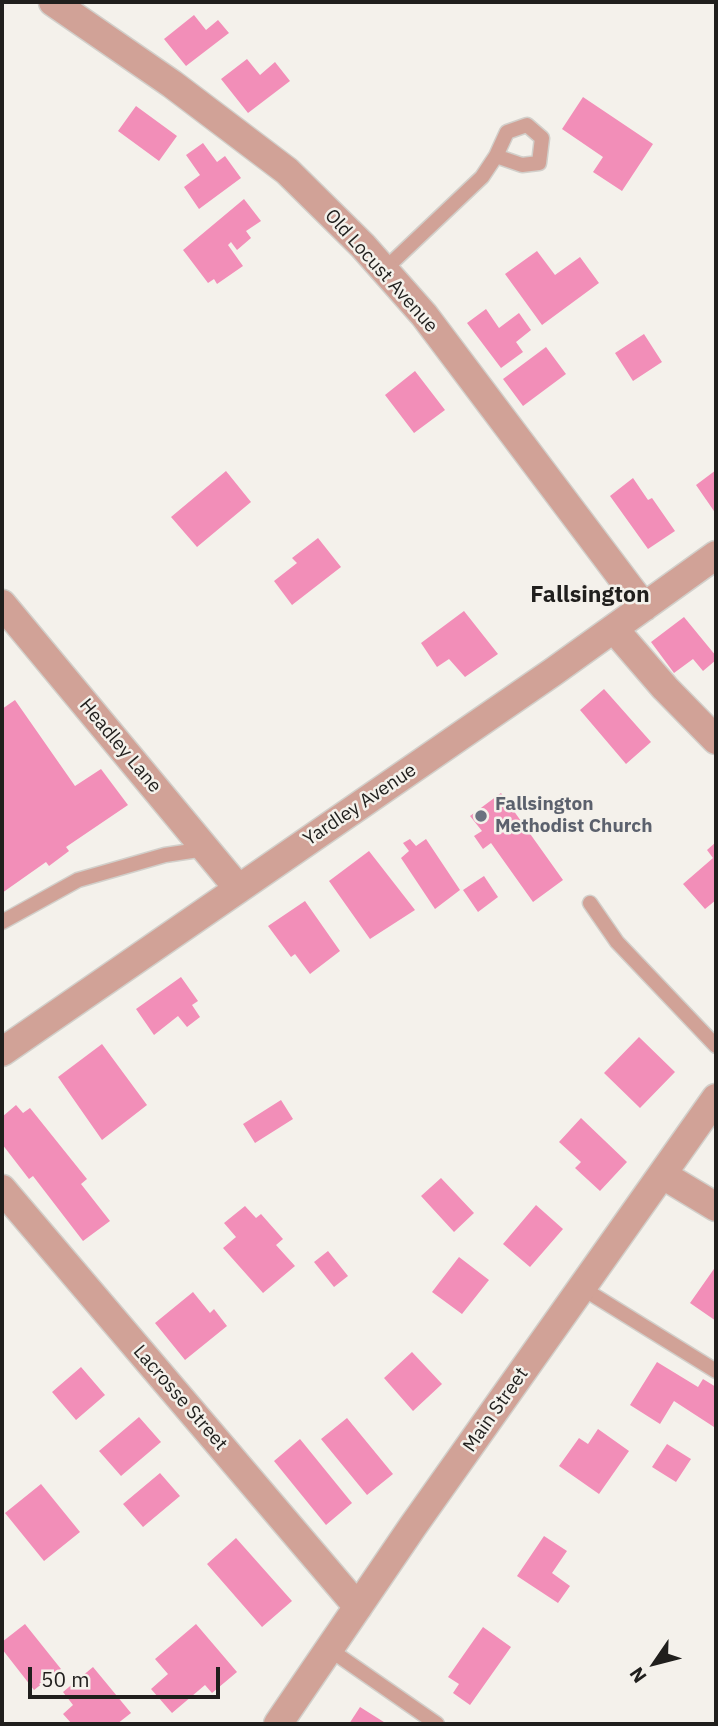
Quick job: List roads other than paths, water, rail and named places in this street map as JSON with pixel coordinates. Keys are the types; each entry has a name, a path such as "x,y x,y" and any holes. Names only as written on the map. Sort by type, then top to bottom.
{"street":[{"name":"Old Locust Avenue","path":"53,2 172,83 287,171 363,246 424,315 644,607"},
{"name":"Yardley Avenue","path":"2,1052 614,629 716,555"},
{"name":"Headley Lane","path":"2,604 238,888"},
{"path":"614,629 664,688 716,740"},
{"name":"Main Street","path":"278,1724 413,1526 716,1098"},
{"path":"663,1175 716,1207"},
{"name":"Lacrosse Street","path":"2,1189 358,1607"}],"lane":[{"path":"384,270 482,177 496,156"},
{"path":"2,922 78,880 165,855 205,849"},
{"path":"590,903 618,942 716,1046"},
{"path":"582,1288 716,1371"},
{"path":"329,1649 437,1724"}],"place":[{"name":"Fallsington Methodist Church","path":"481,816"}],"district":[{"name":"Fallsington","path":"590,595"}]}
